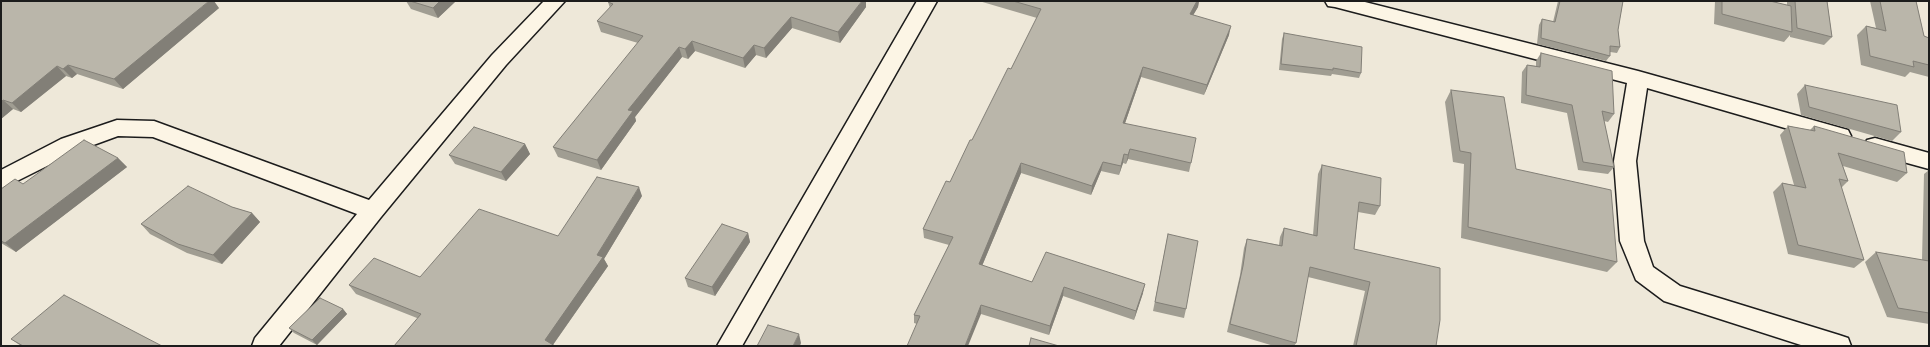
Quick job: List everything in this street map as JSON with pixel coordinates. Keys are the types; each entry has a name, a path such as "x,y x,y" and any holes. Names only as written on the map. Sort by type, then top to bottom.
{"street":[{"path":"264,346 373,211 499,60 555,1"},
{"path":"729,346 927,1"},
{"path":"1335,1 1638,78 1929,161"},
{"path":"1638,78 1625,161 1632,241 1644,273 1672,294 1839,346"},
{"path":"1,180 70,145 117,128 154,129 373,211"}],"building":[{"path":"1,1 209,1 114,79 68,65 63,69 57,66 12,103 3,100 1,102"},
{"path":"410,1 440,1 433,8"},
{"path":"862,1 838,32 791,17 764,48 754,45 743,58 692,41 685,49 679,47 628,110 633,111 597,160 553,147 643,36 597,21 613,4 608,2"},
{"path":"1013,1 1197,1 1190,14 1231,26 1207,85 1143,67 1123,123 1196,138 1191,163 1130,149 1128,155 1124,154 1121,166 1103,162 1092,186 1021,163 979,264 1032,282 1046,252 1145,284 1136,311 1064,287 1050,326 981,305 965,346 907,346 920,316 914,315 953,237 923,229 946,181 950,182 970,140 972,140 1008,68 1011,69 1041,9"},
{"path":"1560,1 1623,1 1618,30 1620,47 1610,46 1610,56 1541,38 1542,19 1555,22"},
{"path":"1722,1 1770,1 1791,6 1792,32 1722,14"},
{"path":"1795,1 1827,1 1832,37 1797,28"},
{"path":"1880,1 1916,1 1924,36 1929,38 1929,65 1913,61 1914,67 1870,56 1866,26 1886,31"},
{"path":"1284,33 1362,47 1361,73 1333,68 1333,70 1281,64"},
{"path":"1541,53 1612,71 1614,114 1602,111 1614,167 1583,162 1572,105 1526,95 1527,65 1540,67"},
{"path":"1805,85 1897,105 1901,132 1809,107"},
{"path":"1451,90 1504,97 1516,169 1611,190 1617,262 1468,227 1471,153 1460,151"},
{"path":"1788,126 1815,131 1814,126 1904,152 1907,173 1838,153 1848,181 1839,179 1864,260 1798,245 1782,183 1806,188"},
{"path":"474,127 525,144 501,172 449,155"},
{"path":"84,140 118,158 5,243 1,241 1,189 15,179 23,184"},
{"path":"1322,165 1381,178 1380,206 1359,202 1354,249 1440,268 1440,320 1436,346 1356,346 1370,282 1310,267 1296,343 1230,324 1243,266 1247,239 1282,246 1284,228 1317,236"},
{"path":"597,177 639,187 597,255 603,257 545,340 555,346 394,346 421,314 349,285 374,258 420,277 479,209 558,236"},
{"path":"188,186 232,207 252,213 213,255 178,244 141,224"},
{"path":"722,224 748,233 712,287 685,278"},
{"path":"1168,234 1198,241 1186,309 1155,302"},
{"path":"1876,252 1929,261 1929,313 1898,308"},
{"path":"64,295 162,346 23,346 11,339"},
{"path":"320,298 343,309 312,340 289,328"},
{"path":"768,325 799,334 793,346 757,346"},
{"path":"1031,338 1059,346 1029,346"}]}
